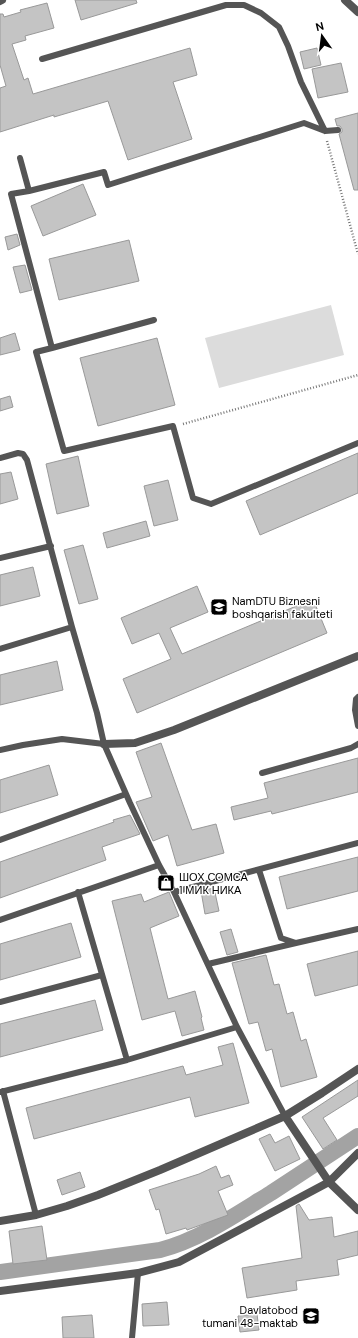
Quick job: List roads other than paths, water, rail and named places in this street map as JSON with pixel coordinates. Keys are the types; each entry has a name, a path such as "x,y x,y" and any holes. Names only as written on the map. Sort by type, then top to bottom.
{"street":[{"path":"345,0 358,12"},
{"path":"104,744 135,743 174,730 358,656"},
{"path":"0,1221 36,1216 98,1195 285,1116 358,1069"},
{"path":"285,1116 329,1182 358,1210"},
{"path":"0,1291 138,1273 179,1262 329,1182 358,1153"}],"lane":[{"path":"42,58 226,5 244,5 261,12 279,27 288,46 301,82 325,131"},
{"path":"52,348 11,194 104,172 108,185 304,123 325,131 338,130"},
{"path":"20,158 29,190"},
{"path":"154,320 36,352 64,451 174,426 193,498 211,504 358,443"},
{"path":"0,458 18,453 23,454 27,460 97,713 104,744 159,865 174,892 237,1027 285,1116"},
{"path":"0,558 51,546"},
{"path":"0,649 72,627"},
{"path":"358,697 356,699 355,710 358,726"},
{"path":"0,750 62,739 104,744"},
{"path":"262,773 351,748 358,744"},
{"path":"0,840 126,794"},
{"path":"174,892 358,844"},
{"path":"0,920 159,865"},
{"path":"259,870 281,938 296,943"},
{"path":"78,892 128,1060"},
{"path":"208,964 358,929"},
{"path":"0,1002 102,976"},
{"path":"36,1216 2,1091 128,1060 237,1027"},
{"path":"132,1338 138,1273"}],"waterway":[{"path":"0,1272 160,1250 190,1240 231,1218 358,1136"}],"place":[{"name":"NamDTU Biznesni boshqarish fakulteti","path":"219,607"},
{"name":"ШОХ СОМСА 1 МИК НИКА","path":"166,883"},
{"name":"Davlatobod tumani 48-maktab","path":"311,1316"}]}
